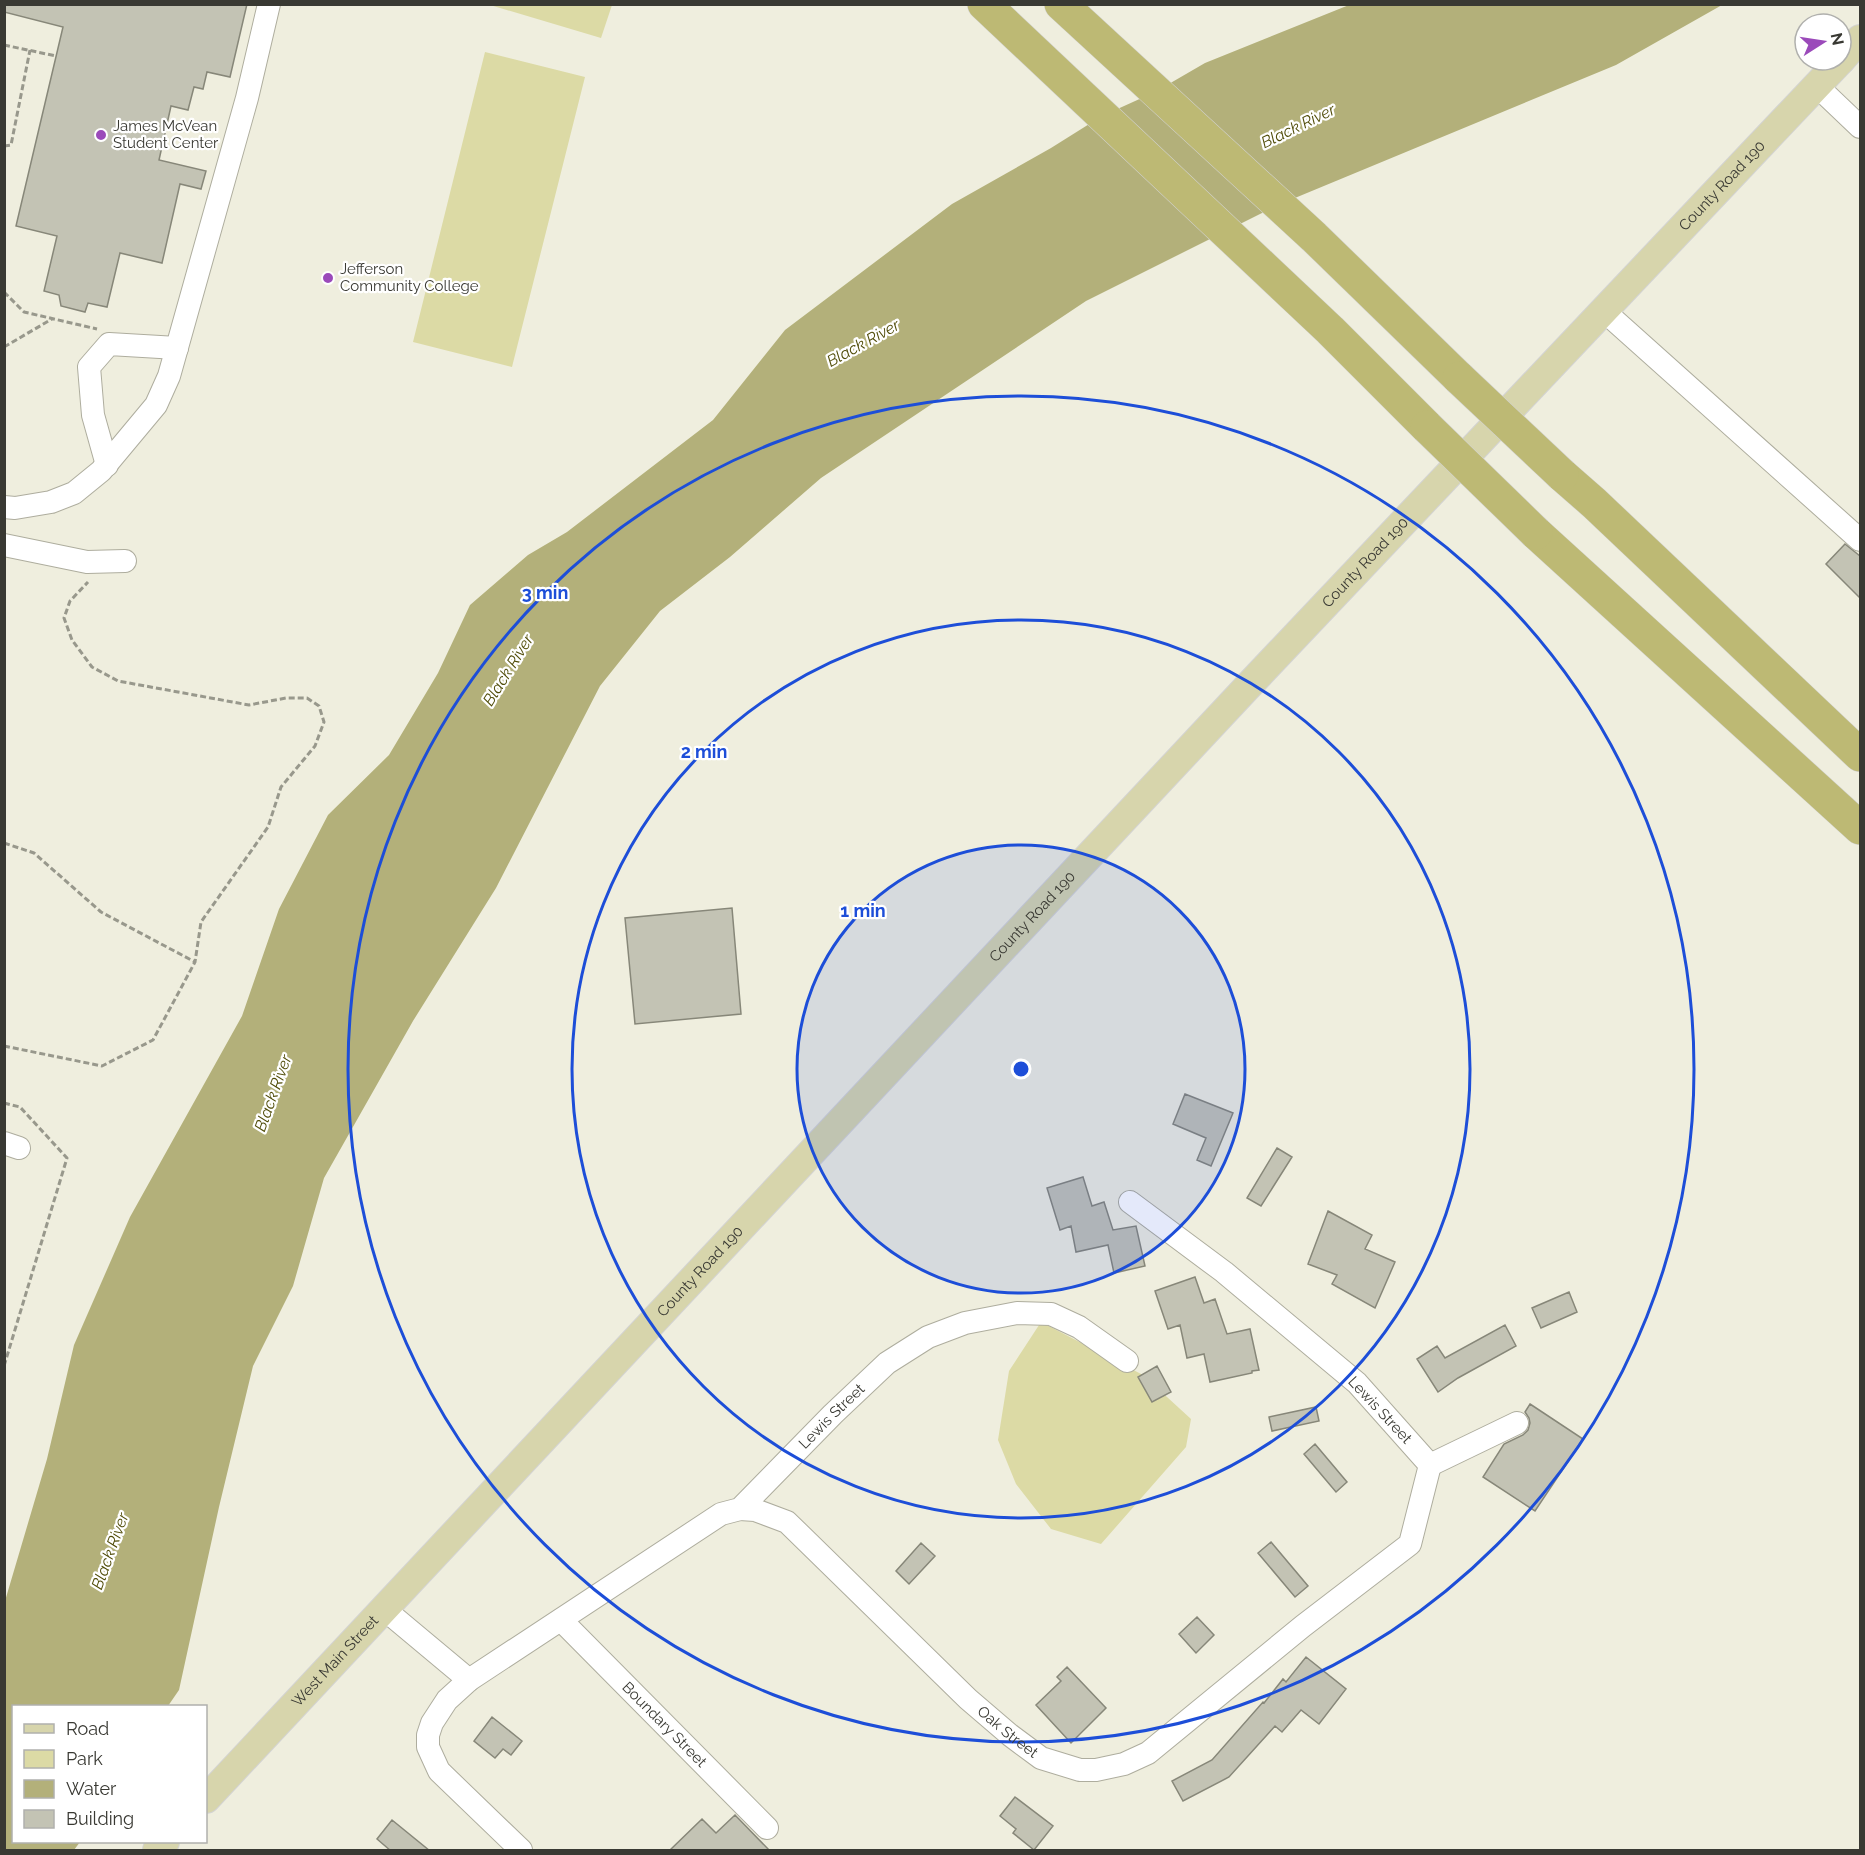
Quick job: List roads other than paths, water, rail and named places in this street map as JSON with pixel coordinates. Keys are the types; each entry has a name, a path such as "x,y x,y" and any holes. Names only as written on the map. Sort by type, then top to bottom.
{"highway":[{"path":"984,4 1330,330 1536,532 1860,828"},
{"path":"1061,4 1314,237 1459,378 1860,755"}],"main road":[{"name":"County Road 190","path":"463,1524 1252,682 1829,72"},
{"name":"West Main Street","path":"207,1798 463,1524"}],"street":[{"path":"4,507 15,508 51,502 74,493 101,471 156,405 169,376 177,348 246,98 269,4"},
{"path":"1816,86 1860,127"},
{"path":"1604,311 1860,540"},
{"path":"106,465 93,415 89,367 109,344 177,348"},
{"path":"4,545 87,562 116,561"},
{"name":"Lewis Street","path":"1130,1202 1224,1272 1357,1383 1430,1465"},
{"name":"Lewis Street","path":"521,1851 439,1771 428,1747 428,1735 432,1723 447,1700 469,1680 720,1514 740,1509 833,1414 887,1363 928,1337 964,1323 1017,1312 1051,1314 1078,1327 1127,1361"},
{"path":"1430,1465 1516,1423"},
{"name":"Oak Street","path":"740,1509 755,1510 787,1522 968,1699 1041,1758 1080,1770 1096,1770 1124,1764 1148,1753 1303,1626 1410,1544 1430,1465"},
{"path":"384,1609 469,1680"},
{"name":"Boundary Street","path":"561,1620 766,1828"}],"water":[{"name":"Black River","path":"1349,5 1722,5 1616,65 1278,205 1086,301 821,478 730,557 660,611 600,686 496,888 413,1021 324,1178 293,1286 253,1366 179,1690 169,1705 12,1705 12,1843 79,1843 74,1850 5,1850 5,1601 47,1459 74,1345 130,1217 242,1016 279,909 328,815 389,755 438,673 470,605 528,555 567,532 713,420 785,330 952,204 1102,116 1155,92 1205,63"}],"place":[{"name":"James McVean Student Center","path":"101,135"},
{"name":"Jefferson Community College","path":"328,278"}]}
